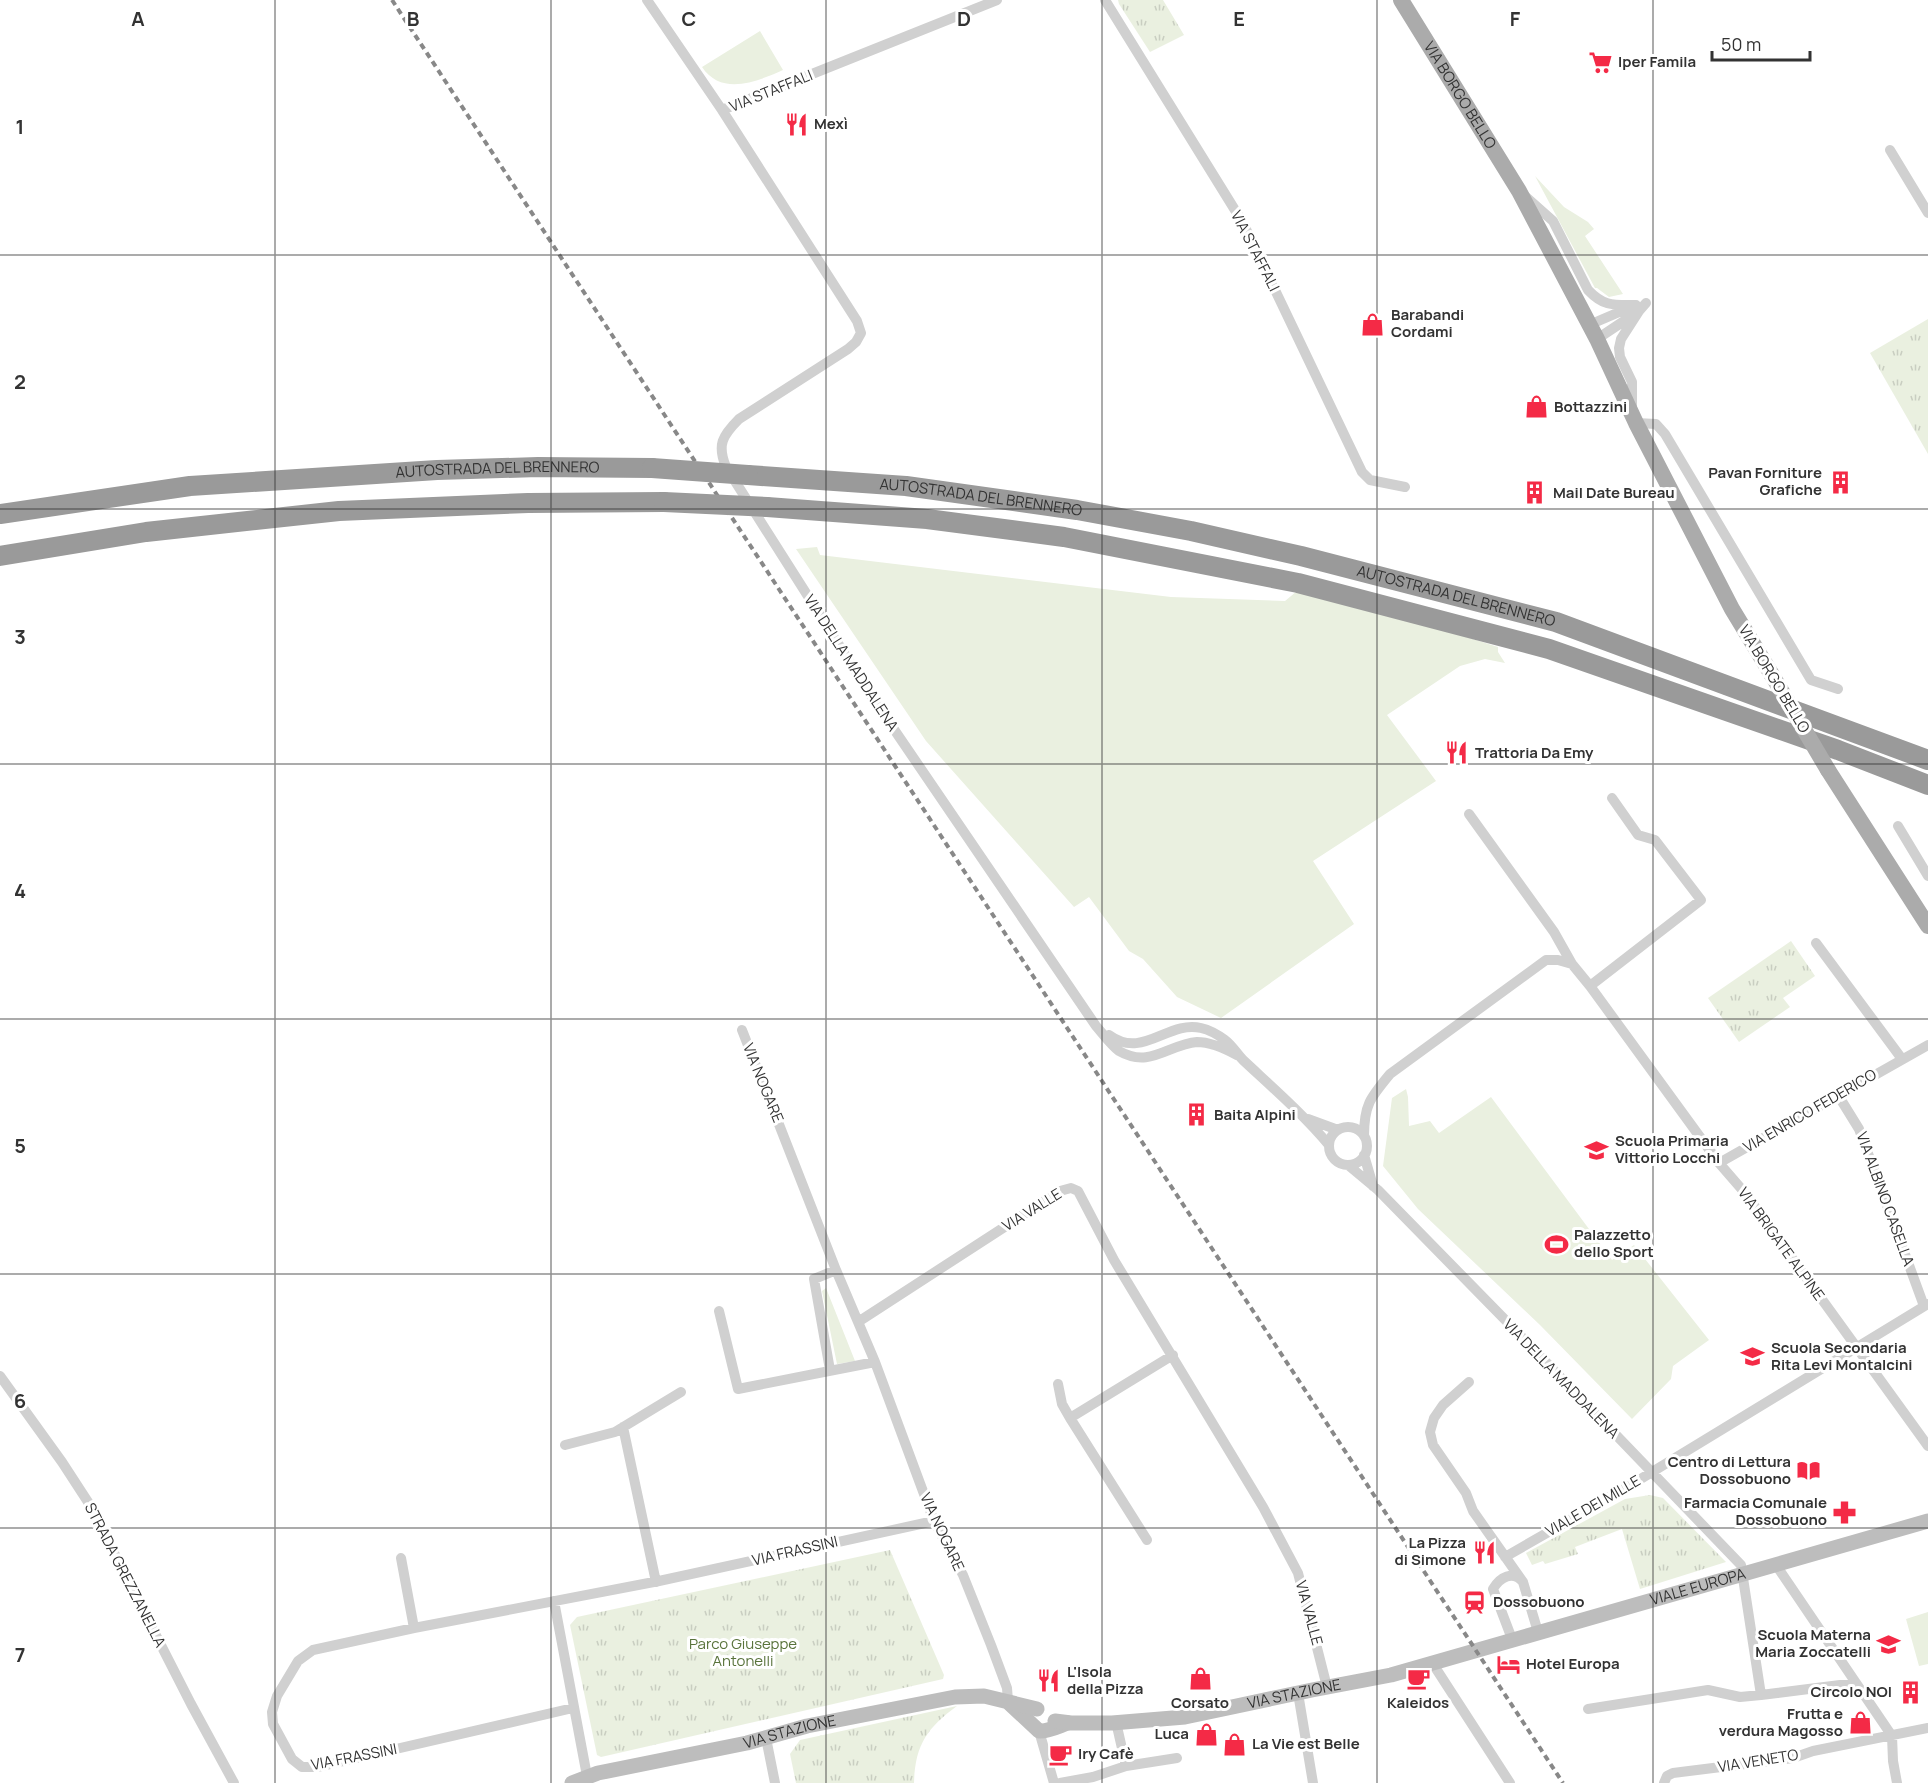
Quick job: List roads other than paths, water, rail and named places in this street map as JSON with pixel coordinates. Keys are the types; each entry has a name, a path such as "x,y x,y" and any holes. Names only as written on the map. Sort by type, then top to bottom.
{"highway":[{"name":"AUTOSTRADA DEL BRENNERO","path":"0,514 190,486 538,466 652,468 906,486 1077,510 1191,531 1301,556 1556,622 1928,760"},
{"name":"AUTOSTRADA DEL BRENNERO","path":"0,556 146,532 339,511 528,503 664,502 927,519 1064,537 1298,583 1549,649 1838,750 1928,785"}],"main road":[{"name":"VIA BORGO BELLO","path":"1401,0 1519,191 1593,332 1634,419 1732,609 1828,770 1928,926"}],"street":[{"path":"648,0 722,110"},
{"name":"VIA STAFFALI","path":"861,333 856,321 722,110 998,0"},
{"name":"VIA STAFFALI","path":"1105,0 1243,223 1362,472 1370,480 1405,487"},
{"path":"1890,150 1928,213"},
{"name":"VIA BORGO BELLO","path":"1519,191 1553,221 1588,290 1596,299 1612,305 1638,308 1621,339 1619,348 1620,357 1632,382 1634,419 1656,424 1665,434 1811,680 1838,689"},
{"path":"1593,332 1638,308"},
{"path":"1593,332 1638,308"},
{"name":"VIA DELLA MADDALENA","path":"861,333 848,349 739,419 722,439 722,455 726,467 872,697 1096,1026 1119,1050 1138,1056 1162,1054 1178,1046 1195,1042 1207,1043 1237,1055"},
{"path":"1590,986 1701,900 1655,840 1638,835 1612,798"},
{"name":"VIA BRIGATE ALPINE","path":"1469,814 1554,932 1572,964 1719,1163 1744,1193 1928,1446"},
{"path":"1898,826 1928,876"},
{"path":"1816,943 1902,1059"},
{"path":"1364,1136 1364,1114 1372,1096 1390,1074 1546,960 1558,960 1572,964"},
{"name":"VIA DELLA MADDALENA","path":"1096,1026 1115,1040 1130,1043 1155,1040 1178,1028 1198,1027 1213,1031 1228,1042 1237,1055 1306,1119 1329,1145 1332,1156 1342,1164 1348,1165 1373,1186 1520,1335 1650,1473 1741,1565 1742,1574"},
{"name":"VIA NOGARE","path":"742,1030 836,1270 875,1362 934,1521 963,1575 991,1645 1007,1688 1008,1701"},
{"name":"VIA ENRICO FEDERICO","path":"1719,1163 1928,1045"},
{"name":"VIA ALBINO CASELLA","path":"1838,1095 1859,1129 1926,1305"},
{"path":"1329,1145 1330,1139 1364,1114"},
{"name":"VIA DELLA MADDALENA","path":"1306,1119 1343,1128 1354,1128 1364,1136 1366,1149 1364,1155 1373,1186"},
{"path":"1348,1165 1364,1155"},
{"name":"VIA VALLE","path":"858,1322 1060,1191 1071,1188 1082,1194 1099,1234 1263,1507 1298,1573 1327,1687"},
{"path":"830,1370 814,1279 836,1270"},
{"name":"VIALE DEI MILLE","path":"1504,1557 1650,1473 1926,1305"},
{"path":"719,1311 738,1389 875,1362"},
{"path":"1070,1418 1173,1355"},
{"name":"STRADA GREZZANELLA","path":"0,1376 63,1462 88,1502 190,1704 234,1783"},
{"path":"1469,1382 1443,1405 1434,1418 1430,1432 1433,1445 1466,1493 1473,1511 1504,1557 1515,1567 1523,1582 1538,1632"},
{"path":"1058,1384 1062,1404 1147,1540"},
{"path":"565,1444 615,1432 681,1392"},
{"path":"623,1427 656,1582"},
{"name":"VIA FRASSINI","path":"573,1708 318,1767 302,1767 292,1760 273,1724 272,1712 277,1696 297,1661 313,1650 414,1628 656,1582 934,1521"},
{"name":"VIALE EUROPA","path":"1468,1652 1928,1521"},
{"path":"400,1558 414,1628"},
{"path":"1776,1565 1892,1736 1897,1783"},
{"path":"1742,1574 1761,1695"},
{"path":"1512,1639 1493,1589 1497,1582 1506,1576 1517,1576 1523,1582"},
{"path":"554,1601 587,1776"},
{"name":"VIA STAZIONE","path":"572,1783 587,1776 766,1738 807,1725 955,1697 984,1696 1008,1701 1047,1722 1116,1722 1185,1717 1390,1675 1468,1652"},
{"path":"1433,1664 1510,1783"},
{"path":"1588,1709 1708,1690 1740,1697 1856,1683"},
{"path":"1298,1693 1313,1783"},
{"path":"1047,1722 1054,1783"},
{"path":"1116,1722 1126,1767"},
{"name":"VIA VENETO","path":"1664,1783 1667,1776 1672,1773 1793,1758 1813,1751 1928,1728"},
{"path":"766,1738 775,1783"},
{"path":"1060,1783 1093,1780 1126,1767 1177,1758"}],"railway":[{"path":"392,0 1563,1783"}],"place":[{"name":"Iper Famila","path":"1600,62"},
{"name":"Mexì","path":"796,124"},
{"name":"Barabandi Cordami","path":"1373,324"},
{"name":"Bottazzini","path":"1536,407"},
{"name":"Pavan Forniture Grafiche","path":"1840,482"},
{"name":"Mail Date Bureau","path":"1535,493"},
{"name":"Trattoria Da Emy","path":"1457,753"},
{"name":"Baita Alpini","path":"1196,1115"},
{"name":"Scuola Primaria Vittorio Locchi","path":"1597,1150"},
{"name":"Palazzetto dello Sport","path":"1556,1244"},
{"name":"Scuola Secondaria Rita Levi Montalcini","path":"1753,1357"},
{"name":"Centro di Lettura Dossobuono","path":"1809,1471"},
{"name":"Farmacia Comunale Dossobuono","path":"1845,1512"},
{"name":"La Pizza di Simone","path":"1484,1552"},
{"name":"Dossobuono","path":"1475,1602"},
{"name":"Scuola Materna Maria Zoccatelli","path":"1889,1644"},
{"name":"Hotel Europa","path":"1508,1664"},
{"name":"Corsato","path":"1200,1679"},
{"name":"Kaleidos","path":"1418,1679"},
{"name":"L'Isola della Pizza","path":"1049,1681"},
{"name":"Circolo NOI","path":"1910,1692"},
{"name":"Frutta e verdura Magosso","path":"1861,1723"},
{"name":"Luca","path":"1207,1734"},
{"name":"La Vie est Belle","path":"1234,1744"},
{"name":"Iry Cafè","path":"1060,1754"}],"park label":[{"name":"Parco Giuseppe Antonelli","path":"743,1652"}]}
